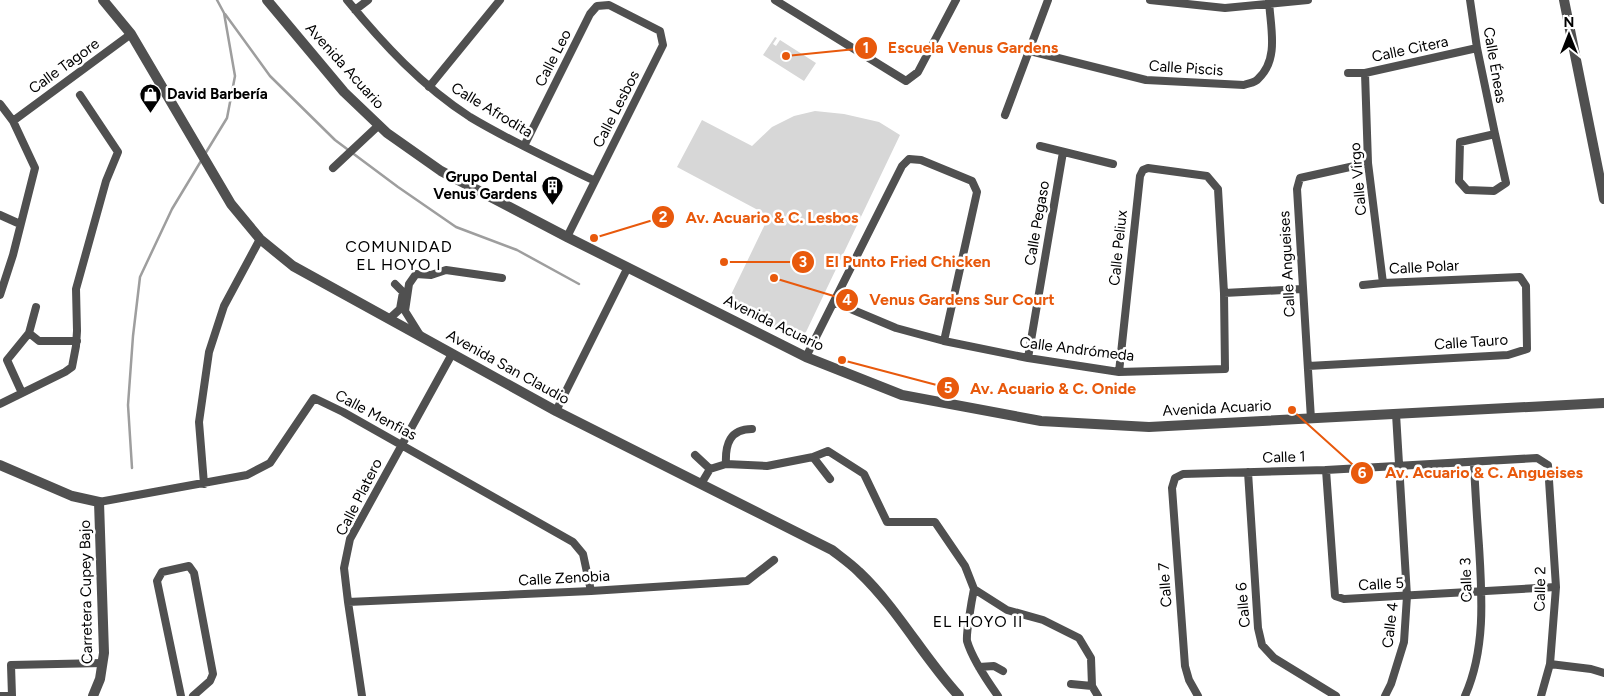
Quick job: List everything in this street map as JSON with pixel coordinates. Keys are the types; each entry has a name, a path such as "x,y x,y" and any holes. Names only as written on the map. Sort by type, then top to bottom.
{"street":[{"name":"Avenida San Claudio","path":"103,0 131,34 231,204 260,239 293,266 556,411 832,550 859,571 901,620 947,683 959,696"},
{"name":"Avenida Acuario","path":"267,0 344,92 387,133 441,171 567,237 806,357 902,396 1041,421 1149,427 1604,403"},
{"name":"Calle Afrodita","path":"347,0 392,53 429,87 470,116 524,146 595,181"},
{"path":"355,10 368,0"},
{"path":"429,87 500,0"},
{"path":"775,0 906,81 918,72 956,0"},
{"path":"1006,115 1048,0"},
{"path":"1150,0 1225,8 1269,2 1308,0"},
{"name":"Calle Éneas","path":"1470,0 1477,48 1506,183 1494,190 1467,190 1459,181 1460,142 1495,134"},
{"path":"1564,0 1604,199"},
{"name":"Calle Piscis","path":"1030,51 1146,80 1244,85 1258,81 1269,65 1273,50 1269,2"},
{"name":"Calle Leo","path":"524,146 590,14 598,6 609,5 621,11"},
{"name":"Calle Lesbos","path":"567,237 664,45 660,32 621,11"},
{"name":"Calle Tagore","path":"13,121 131,34"},
{"name":"Calle Citera","path":"1348,73 1365,73 1477,48"},
{"name":"Calle Virgo","path":"1365,73 1368,163 1382,283"},
{"path":"0,404 72,367 77,341 76,289 106,182 118,152 80,95"},
{"path":"0,104 13,121 35,168 13,255 0,293"},
{"path":"334,168 379,125"},
{"path":"1040,146 1113,164"},
{"name":"Calle Pegaso","path":"1028,358 1063,152"},
{"path":"806,357 902,166 910,159 921,160 972,180 977,192 944,341"},
{"name":"Calle Angueises","path":"1311,419 1297,190 1300,178 1368,163"},
{"name":"Calle Peliux","path":"1119,372 1140,176 1143,170 1148,168 1184,173"},
{"name":"Calle Andrómeda","path":"834,302 896,328 944,341 1028,358 1119,372 1224,369 1224,293 1218,189 1207,176 1184,173"},
{"path":"0,215 20,224"},
{"path":"204,484 199,422 209,352 224,306 260,239"},
{"path":"556,411 628,268"},
{"path":"421,336 405,311 409,284 416,274 431,275 446,270 502,278"},
{"name":"Calle Tauro","path":"1308,366 1508,355 1527,349 1526,286 1520,277 1486,278"},
{"name":"Calle Polar","path":"1364,285 1486,278"},
{"path":"389,319 400,309 403,292 395,284"},
{"path":"1224,293 1302,289"},
{"path":"22,393 8,360 29,333 36,307"},
{"path":"29,333 39,341 77,341"},
{"name":"Calle Platero","path":"362,696 344,568 350,539 452,354"},
{"name":"Calle Menfias","path":"99,502 247,475 270,463 314,398 343,412 573,542 583,554 590,591"},
{"name":"Calle 4","path":"1385,696 1391,684 1404,642 1407,596 1396,414"},
{"path":"726,464 726,448 731,437 744,429 752,428"},
{"path":"701,484 710,468 726,464 767,466 813,457 828,451 864,474 887,522 935,522 965,566 974,590 967,640 979,667 998,696"},
{"path":"696,455 710,468"},
{"path":"813,457 830,479"},
{"name":"Calle 1","path":"1183,474 1326,470 1537,458 1548,465 1549,480"},
{"name":"Calle 3","path":"1465,696 1471,684 1479,646 1482,592 1474,462"},
{"name":"Carretera Cupey Bajo","path":"0,464 72,496 99,502 104,652 100,679 93,696"},
{"name":"Calle 5","path":"1326,470 1335,596 1344,599 1556,587"},
{"name":"Calle 6","path":"1248,472 1258,628 1262,645 1274,658 1336,696"},
{"name":"Calle 7","path":"1183,474 1175,478 1172,488 1186,666 1189,680 1198,696"},
{"name":"Calle 2","path":"1541,696 1550,664 1556,587 1549,480"},
{"name":"Calle Zenobia","path":"348,602 590,591 747,581 774,560"},
{"path":"181,696 157,581 162,572 189,566 194,573 213,674 210,681 193,696"},
{"path":"974,590 1007,610 1043,620 1079,638 1091,658 1092,686 1098,696"},
{"path":"0,696 12,696 11,665 103,664"},
{"path":"1550,664 1591,669 1604,673"},
{"path":"979,667 994,666 1003,671"},
{"path":"1072,684 1092,686"}],"shaded area":[{"path":"775,37 777,38 773,44 776,46 780,40 816,63 804,81 763,55"},
{"path":"815,111 844,114 879,122 900,135 806,332 800,336 793,336 726,305 769,216 677,167 702,120 752,146 772,127 794,116"}],"waterway":[{"path":"205,154 227,118 235,76 224,13 217,0"},
{"path":"225,14 270,76 335,140 456,227 517,250 579,284"},
{"path":"132,468 128,405 140,277 172,209 201,161"}],"place":[{"name":"Escuela Venus Gardens","path":"786,56"},
{"name":"David Barbería","path":"151,113"},
{"name":"Grupo Dental Venus Gardens","path":"553,205"},
{"name":"Av. Acuario & C. Lesbos","path":"594,238"},
{"name":"El Punto Fried Chicken","path":"724,262"},
{"name":"Venus Gardens Sur Court","path":"774,278"},
{"name":"Av. Acuario & C. Onide","path":"842,360"},
{"name":"Av. Acuario & C. Angueises","path":"1292,410"}],"district":[{"name":"COMUNIDAD EL HOYO I","path":"399,255"},
{"name":"EL HOYO II","path":"978,621"}]}
